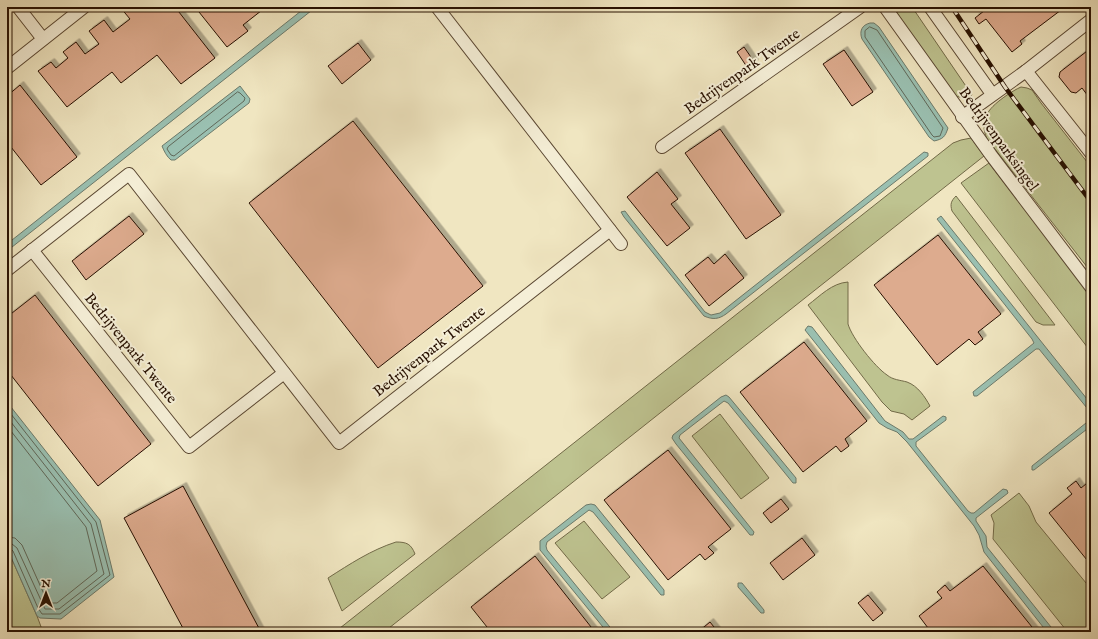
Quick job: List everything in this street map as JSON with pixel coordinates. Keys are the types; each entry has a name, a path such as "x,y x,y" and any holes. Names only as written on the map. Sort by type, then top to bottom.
{"street":[{"path":"18,7 44,39"},
{"path":"7,68 84,7"},
{"path":"437,7 621,244"},
{"name":"Bedrijvenpark Twente","path":"662,147 860,7"},
{"name":"Bedrijvenparksingel","path":"885,7 962,116 1091,287"},
{"path":"930,7 992,94"},
{"path":"962,116 1026,71 1091,20"},
{"path":"1026,71 1091,153"},
{"name":"Bedrijvenpark Twente","path":"7,270 129,174 339,443 610,230"},
{"name":"Bedrijvenpark Twente","path":"32,250 189,447 284,373"}],"green space":[{"path":"893,7 912,7 972,95 960,97 950,91"},
{"path":"1021,87 1032,90 1091,167 1091,272 987,139 984,125 987,114 1001,99"},
{"path":"971,138 984,156 384,632 335,632 953,143"},
{"path":"989,163 1091,296 1091,352 961,183"},
{"path":"956,196 1055,325 1043,325 1036,322 952,211 951,203"},
{"path":"848,282 848,324 854,337 870,359 882,371 889,377 915,386 930,406 912,420 904,414 891,411 882,402 808,305 831,287"},
{"path":"720,414 769,478 741,499 692,436"},
{"path":"1019,493 1029,506 1036,522 1091,589 1091,623 1079,631 1070,632 1066,630 993,539 994,523 991,515"},
{"path":"584,521 630,577 602,599 555,543"},
{"path":"396,542 408,544 415,554 342,611 328,578 369,553"},
{"path":"7,548 37,616 43,632 7,632"}],"water":[{"path":"306,7 316,7 7,251 7,244"},
{"path":"874,23 879,27 948,128 945,136 942,138 934,141 929,137 862,39 862,29 865,25"},
{"path":"240,86 250,99 249,103 175,160 171,160 162,146"},
{"path":"924,152 928,153 928,156 726,314 718,318 704,316 621,212 625,211 705,312 711,315 720,313"},
{"path":"941,216 1091,404 1091,413 1039,349 1036,349 977,396 974,396 973,392 1034,343 937,219"},
{"path":"808,326 812,327 885,421 903,432 909,439 913,439 943,416 946,417 946,420 916,442 916,446 968,511 974,513 1003,489 1007,490 1008,493 976,518 976,521 986,536 987,547 1055,632 1047,632 984,552 979,535 974,526 907,442 897,432 879,423 805,330"},
{"path":"726,395 796,478 796,483 793,483 728,403 724,401 680,435 679,438 754,532 753,535 750,535 672,438 673,435 721,397"},
{"path":"7,402 100,520 114,577 61,619 40,618 37,616 7,548"},
{"path":"1091,419 1091,426 1032,470 1032,466"},
{"path":"586,505 595,505 664,590 664,595 661,595 593,512 589,510 547,542 547,550 614,632 607,632 540,550 540,541"},
{"path":"738,583 742,583 764,610 764,613 761,613 738,587"}],"building":[{"path":"120,7 175,7 215,58 181,84 157,55 121,83 112,72 67,107 38,71 51,62 56,68 68,58 63,52 76,42 85,54 99,44 89,31 104,20 113,32 130,19"},
{"path":"195,7 266,7 243,25 248,31 227,47"},
{"path":"989,7 1065,7 1020,41 1022,44 1012,52 986,19 979,24 975,18"},
{"path":"358,43 371,60 342,84 328,66"},
{"path":"744,47 755,63 747,67 737,52"},
{"path":"1091,48 1091,100 1082,88 1076,93 1071,92 1059,77 1060,72"},
{"path":"844,50 873,92 852,106 823,64"},
{"path":"20,85 77,157 41,185 7,142 7,96"},
{"path":"353,121 483,286 378,368 249,203"},
{"path":"720,129 781,215 746,239 685,153"},
{"path":"657,172 678,199 671,204 690,228 667,246 627,197"},
{"path":"129,216 144,234 86,280 72,261"},
{"path":"938,235 1001,314 978,332 983,339 975,345 969,339 937,365 874,285"},
{"path":"725,254 744,278 709,306 685,275 708,257 714,264"},
{"path":"35,295 151,444 98,486 7,370 7,317"},
{"path":"804,342 867,421 845,439 849,446 841,452 836,446 803,472 740,392"},
{"path":"668,450 731,529 708,547 714,553 705,560 700,554 668,580 604,500"},
{"path":"1091,480 1091,565 1049,513 1072,494 1067,488 1076,481 1081,488"},
{"path":"183,486 261,632 185,632 124,518"},
{"path":"781,499 789,509 771,523 763,513"},
{"path":"802,538 815,555 783,580 770,563"},
{"path":"535,556 595,632 491,632 471,607"},
{"path":"983,566 1036,632 931,632 919,616 942,598 937,592 945,585 950,591"},
{"path":"868,595 883,613 873,621 858,603"},
{"path":"710,622 718,632 698,632"}],"railway":[{"path":"952,7 1005,87 1091,202"}]}
